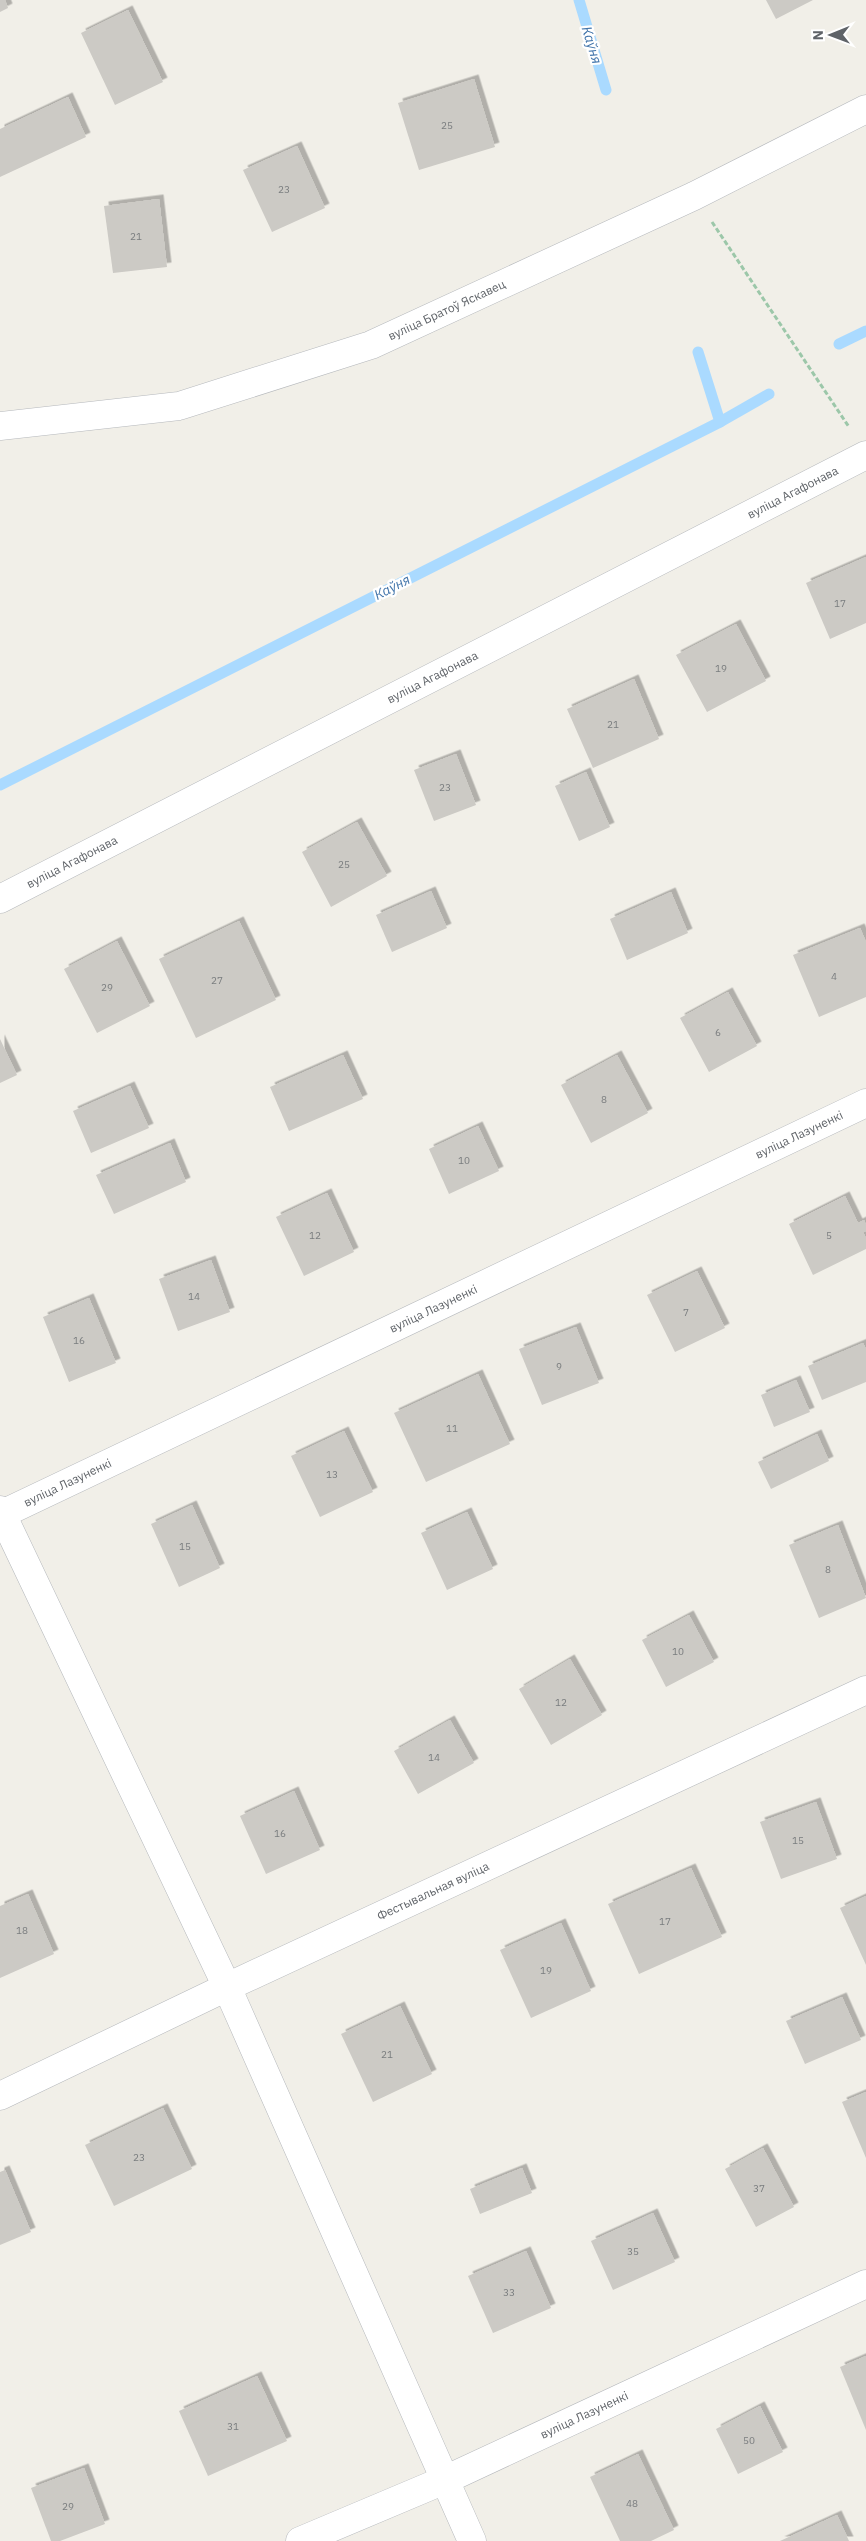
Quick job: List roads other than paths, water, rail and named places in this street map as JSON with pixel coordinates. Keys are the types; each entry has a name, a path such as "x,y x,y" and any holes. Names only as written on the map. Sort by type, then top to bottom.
{"street":[{"name":"вуліца Братоў Яскавец","path":"0,426 179,406 372,345 694,196 866,109"},
{"name":"вуліца Агафонава","path":"0,899 860,445"},
{"name":"вуліца Лазуненкі","path":"1,1513 866,1103"},
{"path":"1,1513 227,1987 472,2541"},
{"name":"Фестывальная вуліца","path":"0,2096 227,1987 866,1690"},
{"name":"вуліца Лазуненкі","path":"300,2541 446,2479 866,2284"}],"waterway":[{"name":"Каўня","path":"579,0 606,90"},
{"path":"839,344 866,331"},
{"name":"Каўня","path":"0,785 720,422 698,352"},
{"path":"720,422 769,394"}]}
